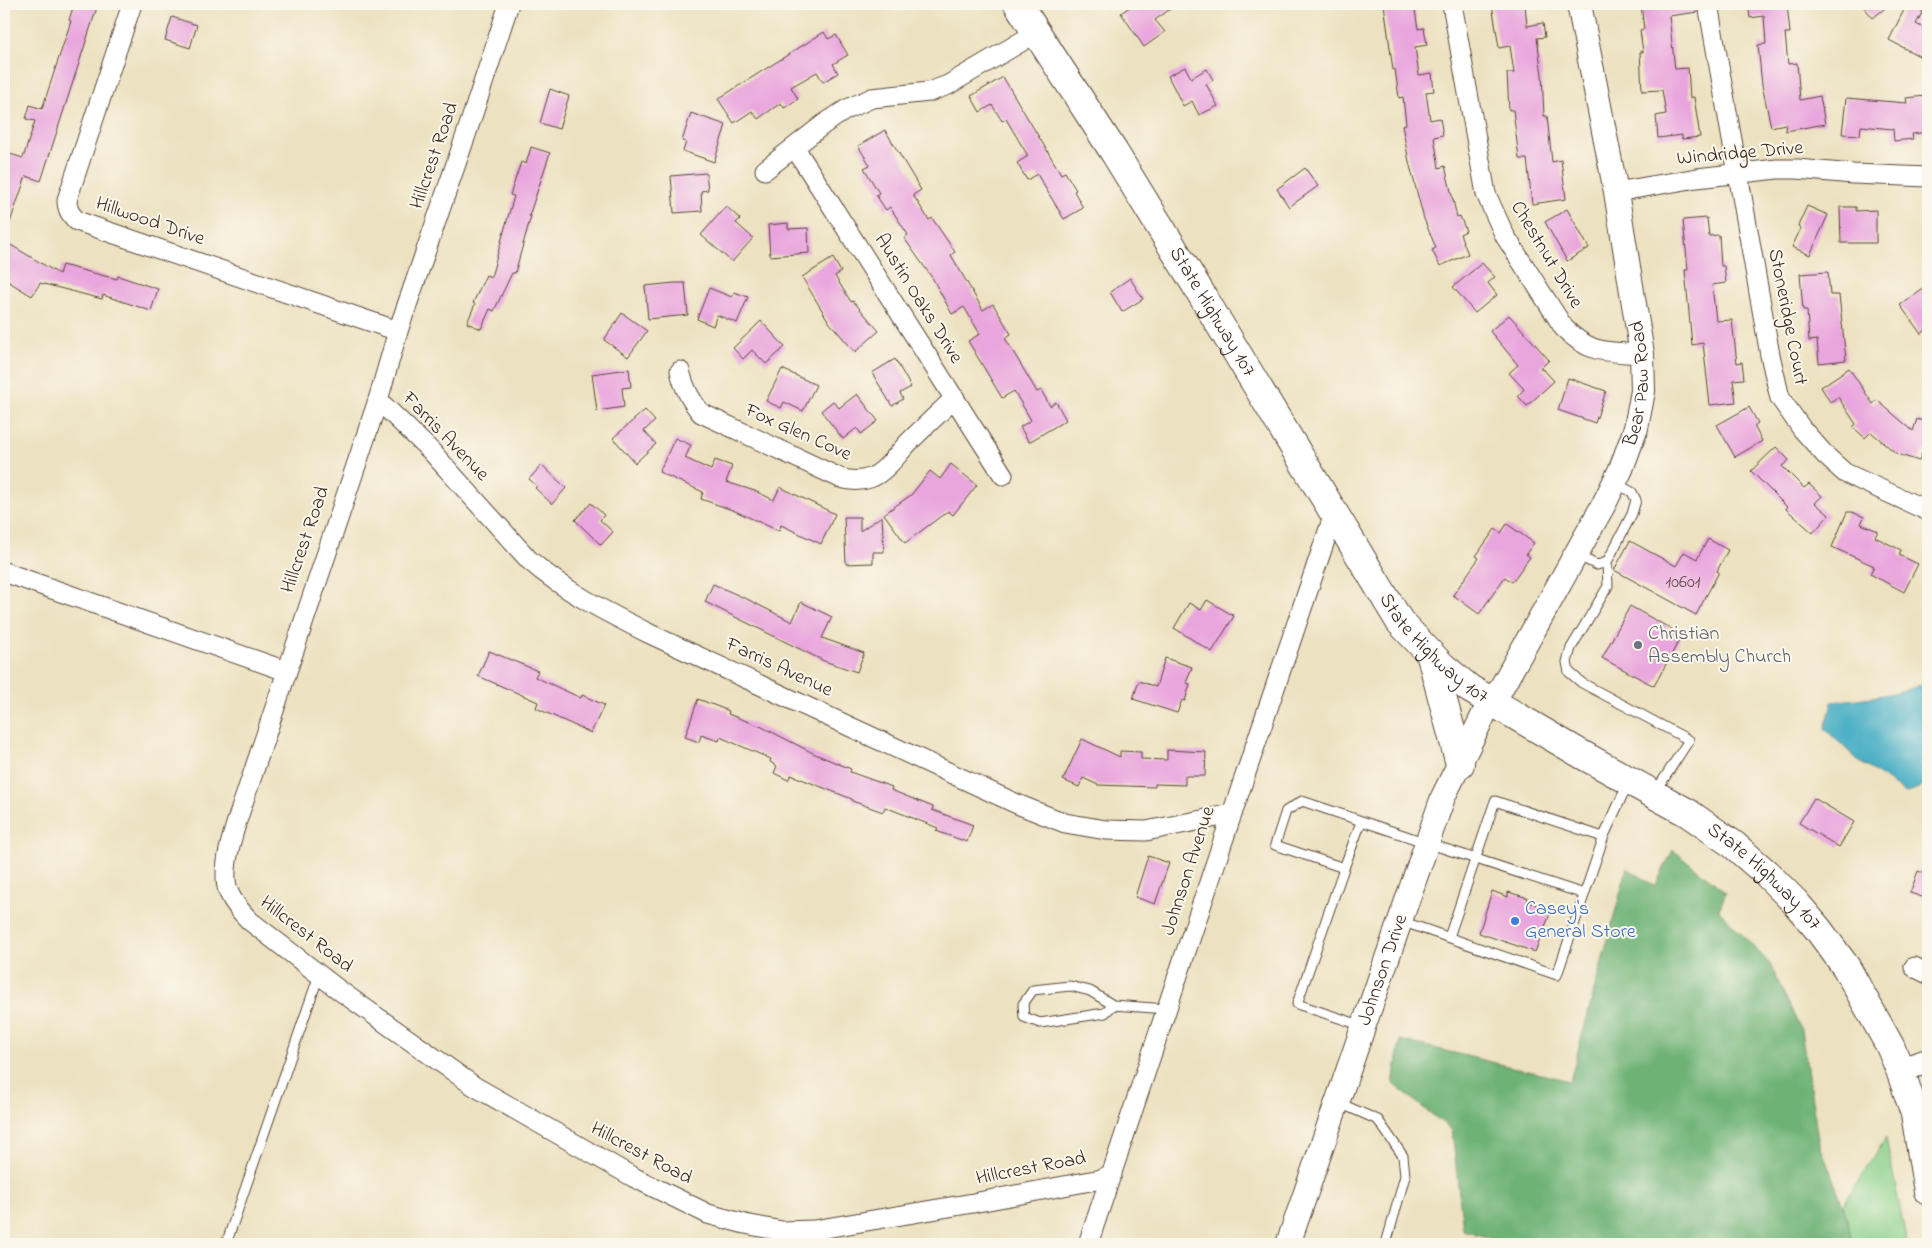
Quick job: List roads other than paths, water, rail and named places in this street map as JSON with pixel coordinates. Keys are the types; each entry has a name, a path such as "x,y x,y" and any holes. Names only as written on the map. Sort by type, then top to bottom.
{"main road":[{"name":"State Highway 107","path":"1018,4 1114,152 1179,257 1400,622 1431,656 1470,689 1688,813 1734,845 1795,902 1846,967 1890,1046 1915,1114 1928,1191"},
{"path":"1431,656 1460,764"}],"street":[{"name":"Hillwood Drive","path":"132,4 67,200 67,208 71,215 77,221 398,331"},
{"name":"Hillcrest Road","path":"509,4 464,142 398,331 378,400 286,671 228,852 226,872 228,891 240,910 250,921 319,975 466,1080 633,1177 708,1214 782,1231 835,1228 1102,1179 1112,1174"},
{"name":"Chestnut Drive","path":"1452,4 1486,194 1505,236 1564,328 1577,341 1592,349 1642,354"},
{"name":"Bear Paw Road","path":"1490,702 1500,690 1614,483 1636,428 1643,391 1642,354 1616,192 1579,4"},
{"name":"Stoneridge Court","path":"1708,4 1770,355 1780,398 1802,429 1826,456 1845,473 1928,511"},
{"path":"765,170 796,148 824,124 847,109 872,98 929,92 948,85 1036,32"},
{"name":"Austin Oaks Drive","path":"796,148 1003,475"},
{"name":"Windridge Drive","path":"1616,192 1697,178 1797,169 1853,174 1928,177"},
{"name":"Fox Glen Cove","path":"680,371 684,388 701,413 773,448 849,481 872,478 882,471 955,398"},
{"name":"Farris Avenue","path":"378,400 430,451 546,575 593,606 650,634 1016,804 1065,823 1106,830 1146,831 1232,814"},
{"name":"Johnson Avenue","path":"1088,1244 1334,514"},
{"path":"4,572 286,671"},
{"name":"Johnson Drive","path":"1288,1244 1443,797 1490,702"},
{"path":"1900,1070 1928,1062"}],"lane":[{"path":"1614,483 1632,492 1636,500 1632,514 1607,562 1608,586 1571,648 1567,662 1569,672 1582,683 1688,740 1654,794"},
{"path":"1576,555 1597,565 1607,562"},
{"path":"1400,920 1557,975 1603,837 1629,780"},
{"path":"1344,868 1275,845 1286,811 1302,801 1427,844 1476,858 1584,894"},
{"path":"1449,937 1495,802 1603,837"},
{"path":"1361,822 1297,1004 1364,1026"},
{"path":"226,1244 319,975"},
{"path":"1112,1005 1105,1013 1040,1023 1024,1017 1023,1004 1033,990 1070,986 1090,991 1112,1005 1167,1009"},
{"path":"1337,1102 1378,1120 1403,1156 1405,1176 1386,1244"}],"water":[{"path":"1928,682 1928,784 1906,793 1861,763 1825,729 1832,702 1893,693"}],"place":[{"name":"Christian Assembly Church","path":"1638,645"},
{"name":"Casey's General Store","path":"1515,921"}]}
